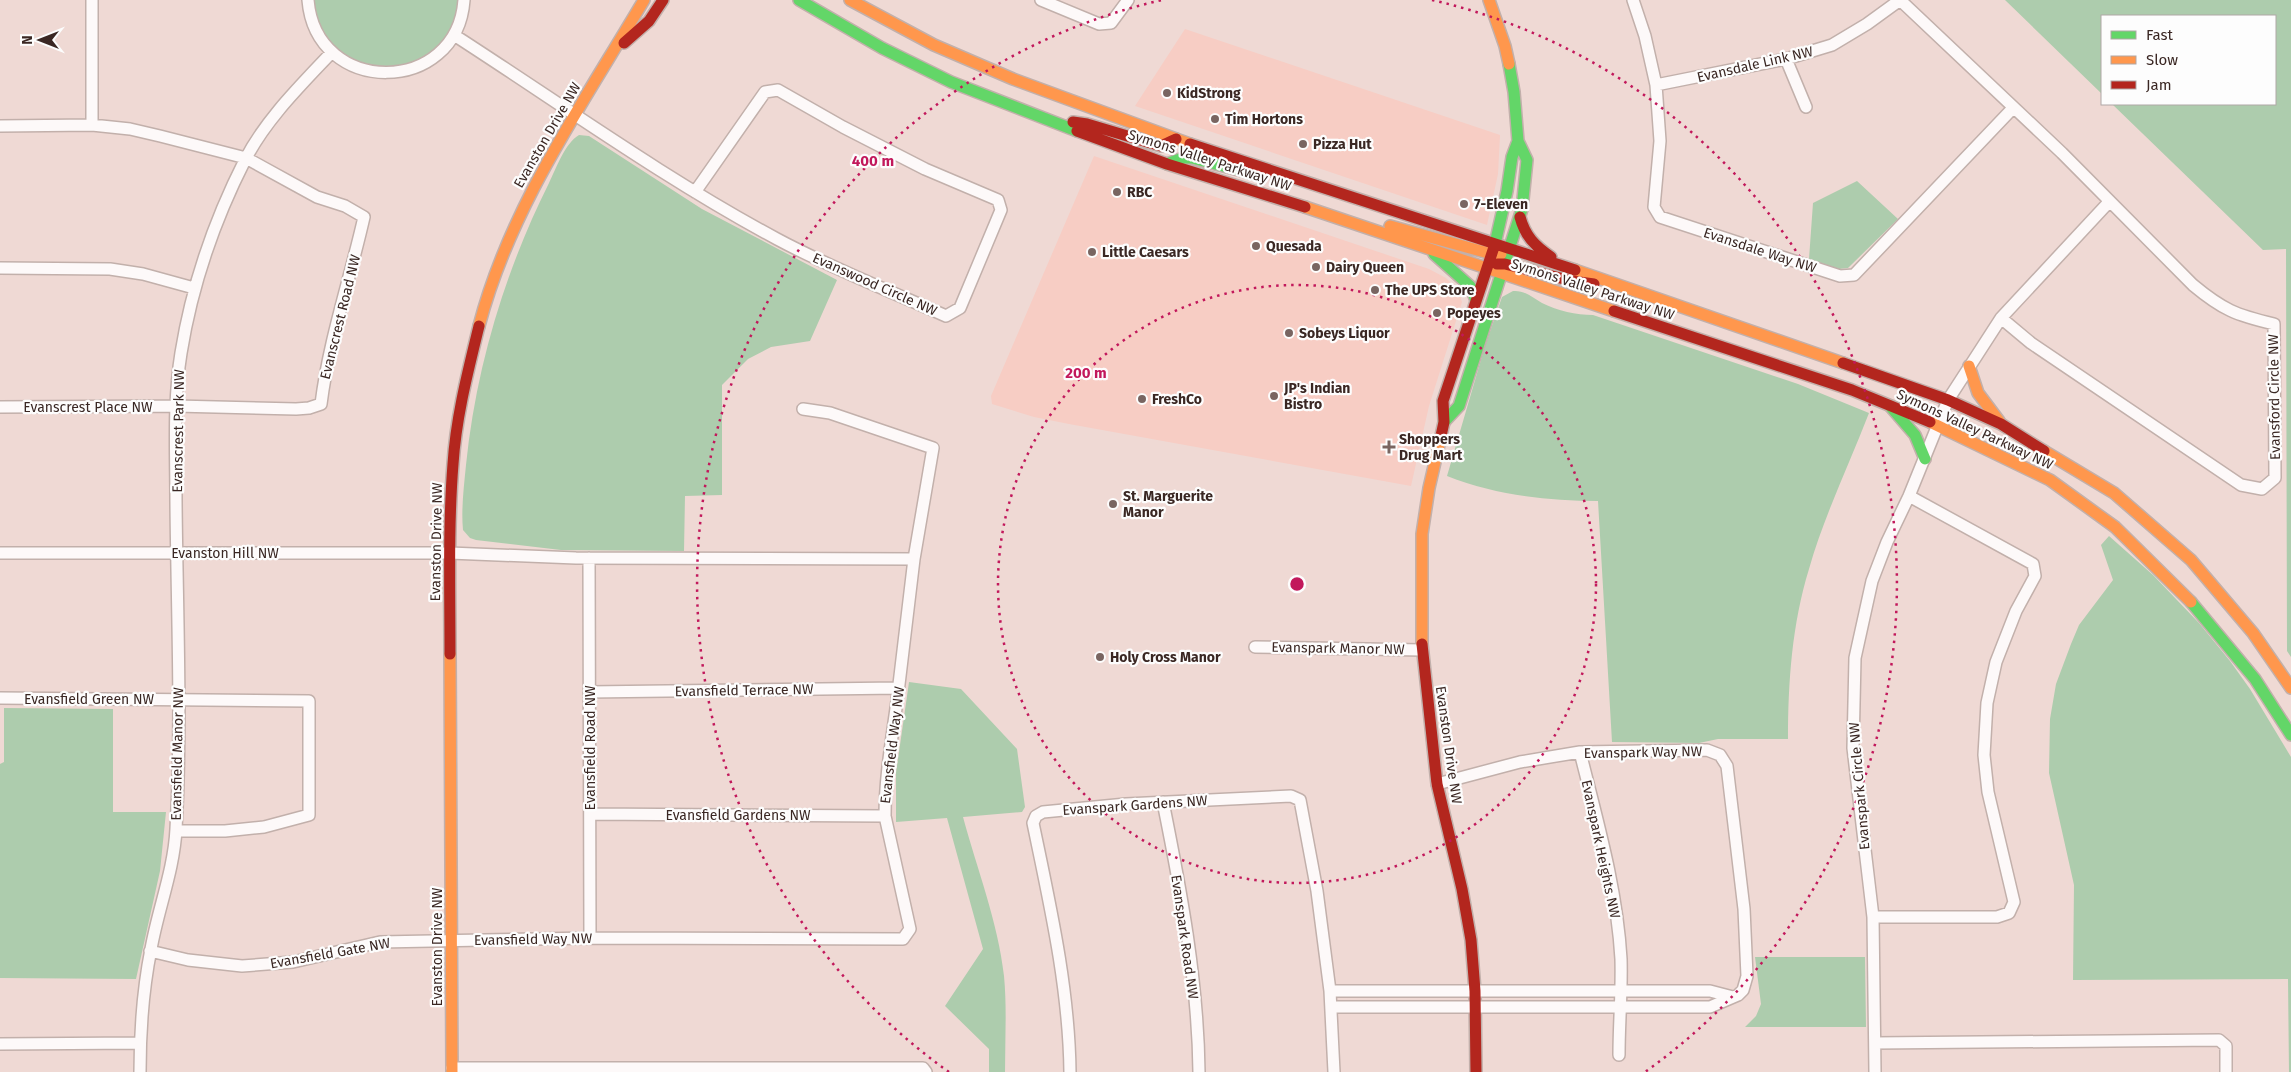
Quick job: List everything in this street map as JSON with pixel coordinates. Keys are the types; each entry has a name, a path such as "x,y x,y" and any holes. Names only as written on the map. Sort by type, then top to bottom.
{"main road":[{"name":"Evanston Drive NW","path":"452,1070 450,553 453,463 463,390 482,315 504,250 530,190 575,114 617,49 644,0"},
{"name":"Evanston Drive NW","path":"617,49 648,21 663,0"},
{"name":"Symons Valley Parkway NW","path":"799,0 882,48 951,82 1041,118 1168,164 1372,228 1487,269 1503,269 1852,390 1936,424 2050,480 2115,527 2185,595 2255,679 2291,735"},
{"path":"843,0 881,17"},
{"name":"Symons Valley Parkway NW","path":"850,0 934,46 1013,80 1176,139 1335,190 1493,248"},
{"path":"1489,0 1505,46 1514,92 1518,141"},
{"path":"1041,118 1087,124 1161,146 1176,139"},
{"name":"Evanston Drive NW","path":"1444,422 1459,406 1520,217 1527,160 1518,141"},
{"name":"Evanston Drive NW","path":"1476,1072 1476,991 1471,940 1462,889 1437,784 1422,650 1420,600 1423,527 1429,488 1444,422 1443,401 1487,269 1508,192 1512,157 1518,141"},
{"path":"1168,164 1183,158 1192,158 1299,186 1335,190"},
{"path":"1520,217 1523,231 1528,239 1564,266"},
{"path":"1372,228 1383,224 1493,248 1500,254 1511,249"},
{"name":"Symons Valley Parkway NW","path":"1511,249 1948,400 2001,424 2114,493 2191,560 2253,633 2291,688"},
{"path":"1431,250 1470,286 1476,300"},
{"path":"1503,269 1572,281 1616,286"},
{"path":"1970,366 1984,403 2001,424"},
{"path":"1888,405 1914,435 1925,459"}],"street":[{"path":"92,0 92,125"},
{"path":"308,0 309,12 318,34 332,52 348,64 367,71 387,74 400,72 426,63 442,51 454,35 463,12 464,0"},
{"path":"1041,0 1099,24 1111,23 1128,0"},
{"name":"Evansdale Way NW","path":"1633,0 1645,36 1656,85 1660,141 1654,207 1660,217 1847,277 1854,275 2013,108"},
{"path":"1900,0 2110,202 2001,318 1948,400 1936,424"},
{"name":"Evansdale Link NW","path":"1656,85 1786,59 1832,45 1867,24 1900,0"},
{"name":"Evanswood Circle NW","path":"454,35 695,192 787,244 946,316 960,308 1001,210 998,200 925,168 843,127 778,90 765,92 695,192"},
{"name":"Evanscrest Park NW","path":"177,553 176,406 180,356 194,288 216,226 246,158 280,109 332,52"},
{"path":"1786,59 1806,108"},
{"path":"0,126 92,125 130,129 246,158"},
{"name":"Evanscrest Road NW","path":"176,406 309,408 321,404 325,372 339,309 364,217 345,206 317,197 246,158"},
{"name":"Evansford Circle NW","path":"2001,318 2031,343 2241,484 2262,489 2275,478 2274,324 2240,316 2216,304 2193,285 2110,202"},
{"path":"0,268 110,268 143,274 194,288"},
{"name":"Evanscrest Place NW","path":"0,407 176,406"},
{"name":"Evansfield Way NW","path":"451,940 590,938 903,939 910,929 885,816 886,772 899,688 914,559 933,448 830,412 803,408"},
{"name":"Evanspark Circle NW","path":"1874,1072 1873,916 1853,748 1855,658 1872,581 1886,542 1925,459 1936,424"},
{"path":"1873,916 1997,917 2009,913 2014,902 1988,792 1984,756 1987,703 1996,662 2016,611 2035,576 2033,564 1909,496"},
{"name":"Evanston Hill NW","path":"0,553 450,553"},
{"name":"Evansfield Manor NW","path":"140,1072 140,1042 150,951 165,894 176,831 178,699 177,553"},
{"path":"450,553 521,558 914,559"},
{"name":"Evansfield Road NW","path":"589,558 590,938"},
{"name":"Evanspark Manor NW","path":"1255,647 1422,650"},
{"name":"Evansfield Terrace NW","path":"590,692 899,688"},
{"name":"Evansfield Green NW","path":"0,698 309,701 309,815 264,827 225,831 176,831"},
{"name":"Evanspark Way NW","path":"1437,784 1520,762 1580,752 1707,750 1714,752 1724,760 1728,772 1741,882 1747,976 1743,990 1733,997"},
{"name":"Evanspark Heights NW","path":"1580,752 1611,882 1618,922 1621,991 1619,1055"},
{"name":"Evanspark Gardens NW","path":"1070,1072 1065,1000 1057,942 1033,823 1036,816 1044,812 1163,802 1290,796 1300,800 1317,891 1332,1007 1334,1072"},
{"name":"Evanspark Road NW","path":"1163,802 1181,895 1192,969 1199,1072"},
{"name":"Evansfield Gardens NW","path":"590,814 885,816"},
{"name":"Evansfield Gate NW","path":"150,951 188,960 242,966 293,962 380,942 451,940"},
{"path":"1330,991 1710,991 1733,997"},
{"path":"1332,1007 1710,1007 1733,997"},
{"path":"1874,1043 2219,1040 2226,1046 2226,1072"},
{"path":"0,1044 140,1042"},
{"path":"452,1070 923,1068 926,1072"}],"shaded area":[{"path":"1185,29 1500,135 1498,174 1487,225 1135,106"},
{"path":"1094,156 1429,269 1446,278 1458,290 1462,302 1429,406 1411,486 1069,424 1034,417 992,404 991,396"}],"green space":[{"path":"313,0 459,0 451,29 439,45 427,55 414,62 400,67 384,68 369,66 355,61 336,49 322,30"},
{"path":"2005,0 2291,0 2291,657 2287,651 2286,249 2263,250 2113,105 2276,105 2276,15 2101,15 2101,93"},
{"path":"579,135 589,136 702,209 837,280 810,341 771,347 748,359 722,385 722,495 685,496 684,551 561,550 476,540 470,538 463,530 463,498 471,428 485,356 495,320 506,285 533,216 561,157 569,144"},
{"path":"1857,181 1898,219 1848,268 1839,269 1809,259 1813,203"},
{"path":"1513,291 1525,293 1554,308 1593,315 1798,384 1869,413 1822,530 1803,590 1792,653 1788,739 1718,739 1699,743 1612,742 1598,501 1559,500 1521,496 1465,483 1447,476 1485,346 1502,297"},
{"path":"2109,536 2153,575 2199,623 2250,689 2291,757 2291,1072 2289,1072 2288,979 2073,980 2074,885 2049,773 2050,719 2056,684 2079,625 2113,580 2101,545"},
{"path":"909,682 961,689 1017,749 1025,807 1022,812 963,817 992,916 1001,956 1005,1000 1005,1072 989,1072 989,1049 945,1006 983,949 947,818 896,822 896,773"},
{"path":"4,708 113,709 113,812 166,812 160,871 136,979 0,978 0,764 4,762"},
{"path":"1755,957 1865,957 1866,1027 1745,1027 1756,1016 1761,1004"}],"traffic: fast":[{"path":"799,0 882,48 951,82 1077,131"},
{"path":"1444,422 1459,406 1522,209 1527,160 1518,141 1514,92 1509,64"},
{"path":"1495,244 1507,191 1512,157 1518,141"},
{"path":"1167,164 1183,158 1192,158 1262,176"},
{"path":"1434,254 1470,286 1476,300"},
{"path":"1890,406 1915,435 1925,459"},
{"path":"2191,602 2255,679 2291,735"}],"traffic: slow":[{"path":"479,326 492,282 528,198 573,118 644,0"},
{"path":"850,0 934,45 1013,79 1190,144"},
{"path":"1489,0 1505,46 1509,64"},
{"path":"1305,207 1614,311"},
{"path":"1390,226 1492,254 1501,254"},
{"path":"1575,270 1843,363"},
{"path":"1969,366 1978,393 1999,421"},
{"path":"1930,422 2050,480 2115,527 2191,602"},
{"path":"1422,644 1422,534 1429,488 1441,436"},
{"path":"2044,451 2114,493 2191,560 2253,633 2291,688"},
{"path":"450,654 452,1072"}],"traffic: jam":[{"path":"624,43 649,21 663,0"},
{"path":"1073,122 1087,124 1161,146 1176,139"},
{"path":"1077,131 1167,164 1305,207"},
{"path":"1190,144 1575,270"},
{"path":"1520,217 1531,240 1551,257"},
{"path":"1441,436 1444,422 1443,401 1495,244"},
{"path":"1497,264 1505,264 1572,281 1594,284"},
{"path":"1614,311 1852,390 1930,422"},
{"path":"450,654 451,488 457,429 463,394 479,326"},
{"path":"1843,363 1948,400 2001,424 2044,451"},
{"path":"1422,644 1437,784 1462,889 1471,940 1475,991 1476,1072"}],"place":[{"name":"KidStrong","path":"1167,93"},
{"name":"Tim Hortons","path":"1215,119"},
{"name":"Pizza Hut","path":"1303,144"},
{"name":"RBC","path":"1117,192"},
{"name":"7-Eleven","path":"1464,204"},
{"name":"Quesada","path":"1256,246"},
{"name":"Little Caesars","path":"1092,252"},
{"name":"Dairy Queen","path":"1316,267"},
{"name":"The UPS Store","path":"1375,290"},
{"name":"Popeyes","path":"1437,313"},
{"name":"Sobeys Liquor","path":"1289,333"},
{"name":"JP's Indian Bistro","path":"1274,396"},
{"name":"FreshCo","path":"1142,399"},
{"name":"Shoppers Drug Mart","path":"1389,447"},
{"name":"St. Marguerite Manor","path":"1113,504"},
{"name":"Holy Cross Manor","path":"1100,657"}]}
